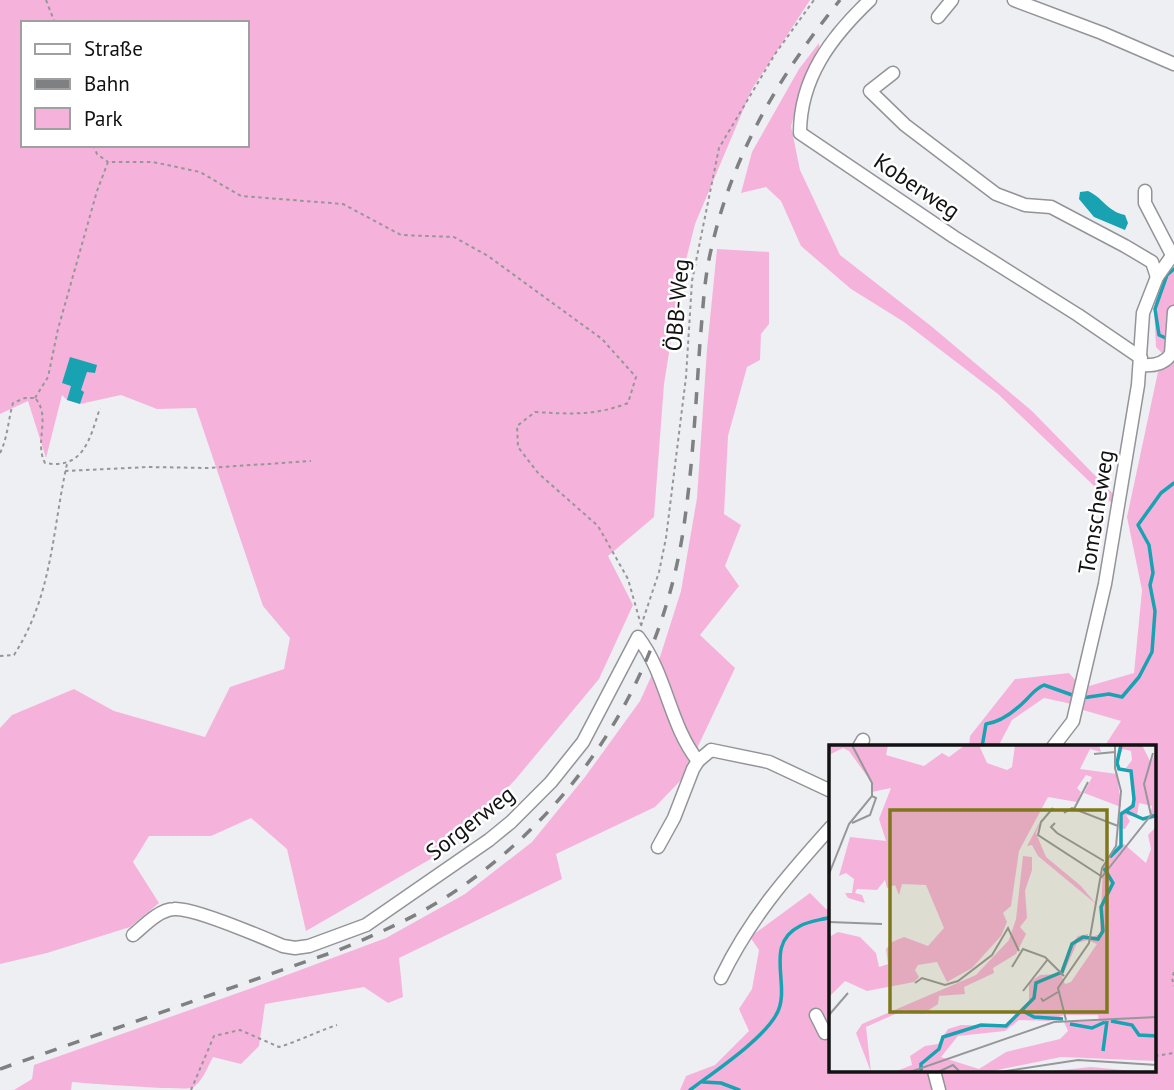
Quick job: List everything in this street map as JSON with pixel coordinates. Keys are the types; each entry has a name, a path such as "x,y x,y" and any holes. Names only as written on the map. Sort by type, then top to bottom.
{"street":[{"name":"Koberweg","path":"870,0 844,25 816,67 801,108 800,134 954,237 1078,315 1141,362"},
{"path":"938,17 952,0"},
{"path":"1014,0 1174,64"},
{"path":"893,72 870,91 905,125 996,194 1024,205 1051,207 1152,262 1157,278"},
{"path":"1146,191 1145,203 1173,254"},
{"name":"Tomscheweg","path":"1055,745 1073,721 1105,584 1141,362 1143,313 1157,278 1173,254"},
{"path":"1141,362 1153,366 1166,361 1171,354 1174,312"},
{"name":"Sorgerweg","path":"133,935 159,914 174,909 204,915 295,948 326,941 366,925 489,840 551,782 583,742 638,637 650,653 687,747 698,761"},
{"path":"658,847 670,828 698,761 711,750 769,762 829,790"},
{"path":"721,978 739,941 763,906 829,829"},
{"path":"816,1015 825,1033 829,1031"},
{"path":"934,1072 939,1090"}],"path":[{"path":"46,0 54,21"},
{"name":"ÖBB-Weg","path":"108,162 165,164 200,172 240,196 343,204 401,235 454,237 488,256 602,340 636,377 628,403 605,412 535,412 517,426 518,447 537,473 598,526 628,579 641,626 659,572 666,538 686,377 692,281 719,148 775,54 814,0"},
{"path":"35,398 48,377 58,329 97,191 108,162 97,154 94,147"},
{"path":"0,453 7,439 13,403 25,398 35,398"},
{"path":"35,398 42,407 41,454 45,463 67,464 78,458 89,439 100,408"},
{"path":"65,471 148,467 207,468 311,461"},
{"path":"0,656 13,655 29,632 48,578 67,464"},
{"path":"1174,972 1174,986"},
{"path":"191,1090 214,1037 240,1030 279,1048 305,1040 315,1032 337,1026"},
{"path":"1156,1056 1174,1054"}],"green space":[{"path":"0,0 810,0 752,89 695,224 680,284 664,384 654,517 608,556 633,605 599,679 515,780 441,853 306,931 287,849 251,818 211,836 149,836 133,862 159,903 130,927 47,953 0,964 0,728 12,715 74,689 114,711 205,737 230,687 284,669 290,638 263,606 196,408 157,409 121,395 80,404 67,400 62,395 46,458 28,401 0,414"},
{"path":"819,43 820,55 807,73 791,126 800,170 840,255 931,326 1032,411 1118,499 1116,507 998,394 904,322 851,289 801,246 781,201 766,187 741,193 752,152 799,69"},
{"path":"717,249 769,252 769,324 761,334 760,360 747,367 728,436 724,514 741,525 725,566 739,586 700,635 735,668 683,778 655,807 556,854 562,879 399,958 403,997 388,1003 364,987 265,1004 259,1046 241,1064 213,1057 202,1078 192,1088 72,1082 71,1090 14,1090 32,1079 34,1065 386,938 465,894 532,842 585,777 640,701 660,657 681,591 697,498"},
{"path":"1174,267 1174,1090 680,1090 686,1076 715,1065 749,1031 739,1009 752,989 759,950 750,937 810,893 829,909 829,1072 1156,1072 1156,745 1105,745 1121,721 1083,710 1089,686 1134,673 1142,590 1127,517 1162,353 1156,347 1155,304 1160,285"},
{"path":"1069,673 1077,682 1072,704 1044,698 1012,720 999,745 969,745 970,736 1015,679"}],"water":[{"path":"1088,191 1114,211 1125,215 1128,223 1125,230 1094,217 1079,199 1080,192"},
{"path":"70,357 97,365 95,373 87,372 80,404 67,400 71,386 62,383"}],"waterway":[{"path":"1168,339 1159,335 1155,309 1167,275 1174,269"},
{"path":"1082,698 1109,694 1122,697 1139,677 1152,652 1155,611 1150,585 1153,573 1149,545 1138,525 1161,493 1174,483"},
{"path":"982,745 986,724 1008,715 1044,685 1075,696"},
{"path":"690,1090 749,1045 776,1015 782,992 780,955 789,934 804,924 829,918"},
{"path":"703,1082 721,1083 739,1090"}],"railway":[{"path":"0,1069 339,950 410,918 451,894 497,860 539,821 576,778 609,732 636,682 658,630 674,575 690,474 705,282 721,212 746,147 779,85 840,0"}]}
